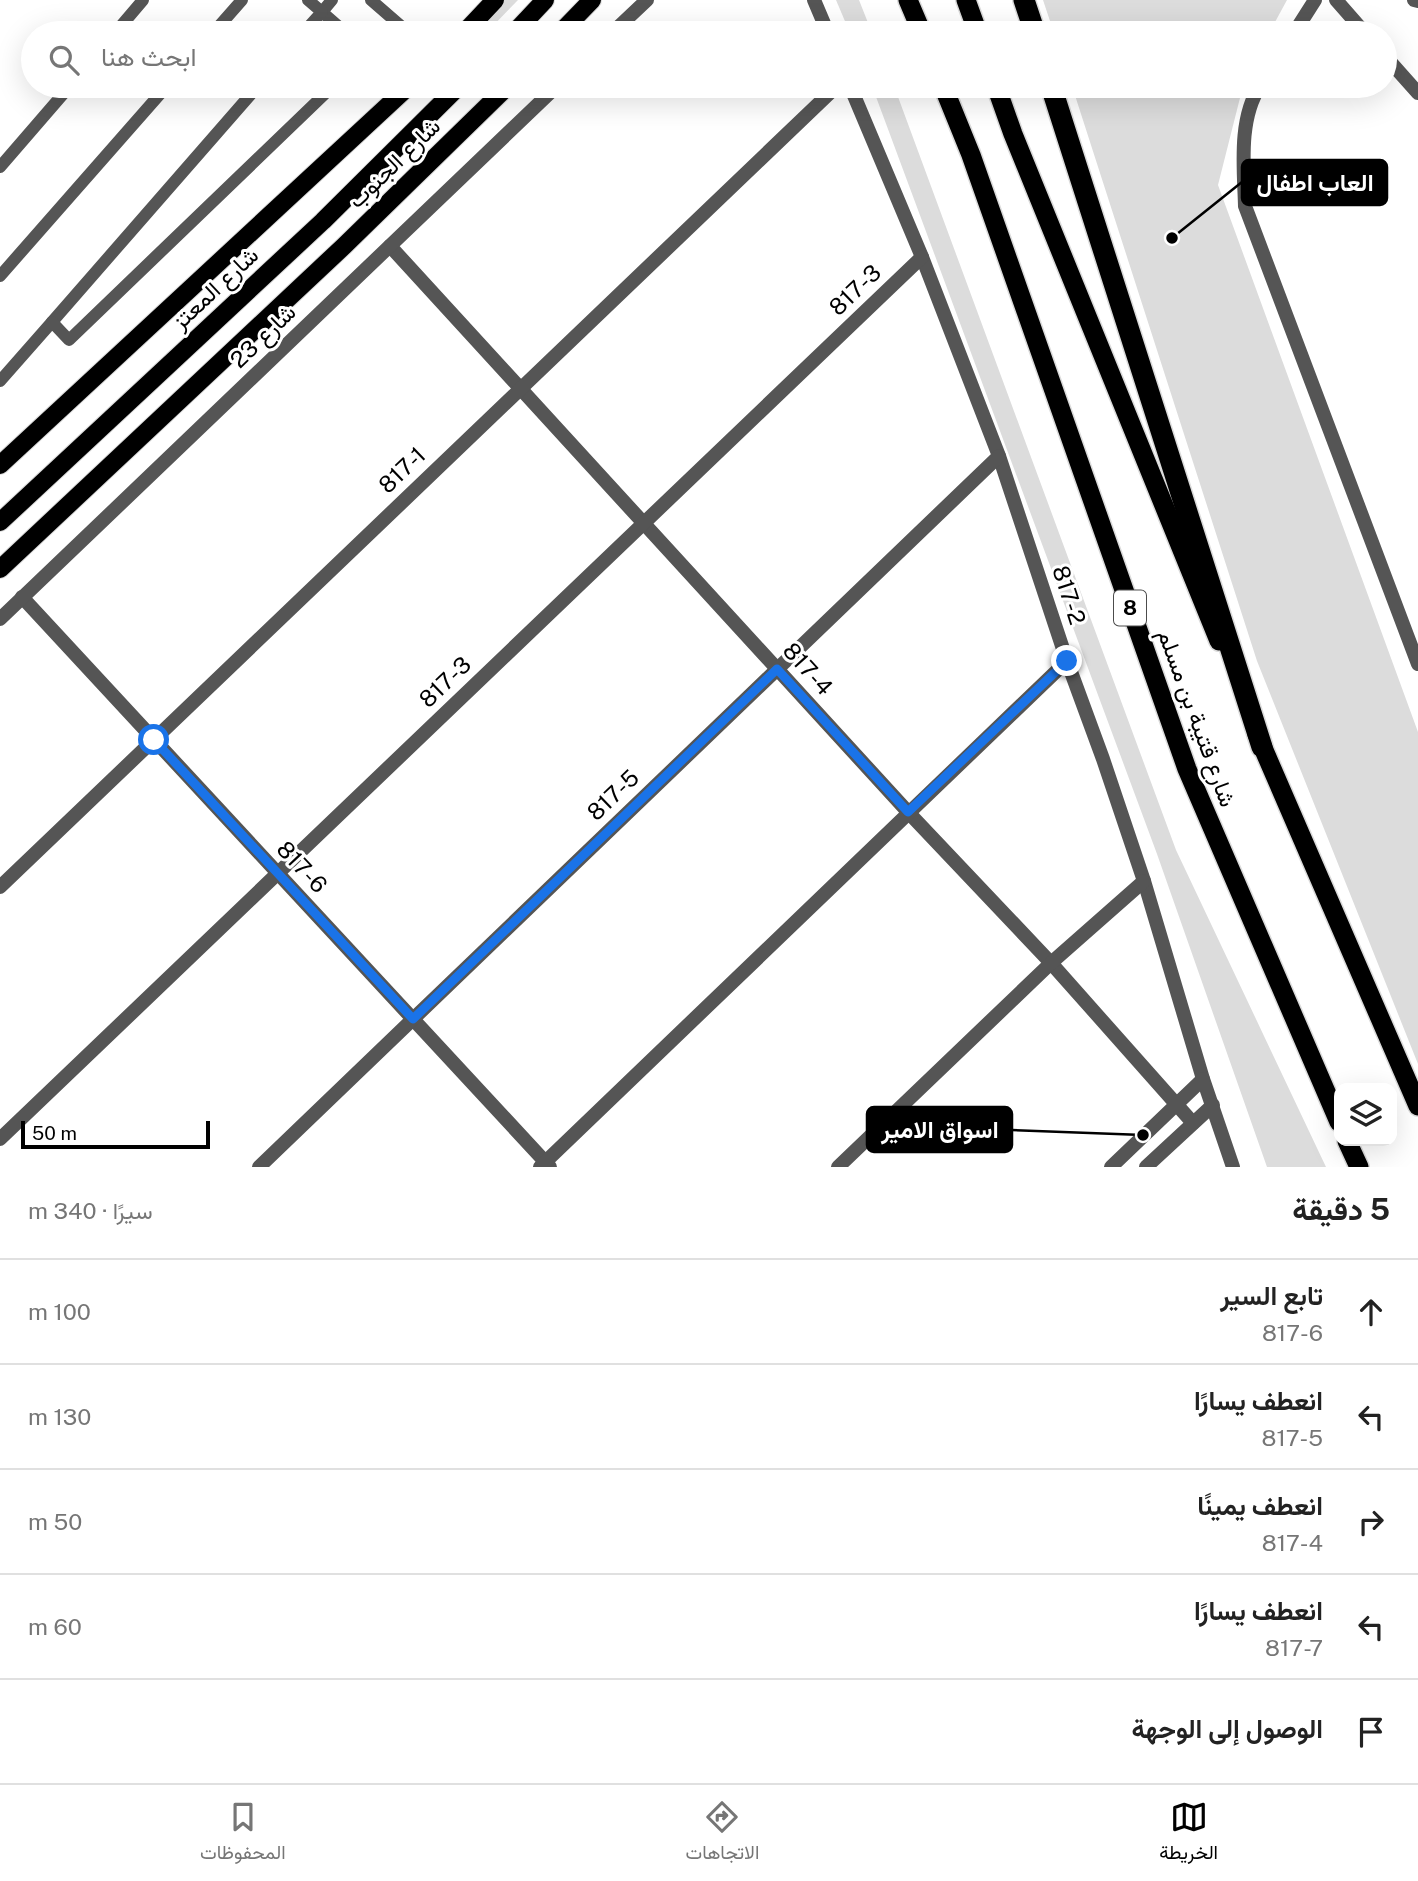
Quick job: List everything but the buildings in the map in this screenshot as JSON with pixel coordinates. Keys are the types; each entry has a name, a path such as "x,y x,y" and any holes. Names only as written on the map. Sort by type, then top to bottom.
{"highway":[{"path":"908,0 917,21"},
{"path":"966,0 974,21"},
{"path":"1024,0 1031,21"},
{"name":"شارع قتيبة بن مسلم","path":"948,98 971,155 1186,769 1334,1110"},
{"name":"شارع قتيبة بن مسلم","path":"1000,98 1262,747 1418,1106"},
{"path":"1055,98 1262,747"},
{"path":"1349,1146 1359,1167"}],"main road":[{"path":"475,21 495,0"},
{"path":"525,21 545,0"},
{"path":"572,21 592,0"},
{"path":"0,465 396,98"},
{"name":"شارع المعتز","path":"0,522 323,221 447,98"},
{"name":"شارع الجنوب","path":"0,569 344,246 496,98"}],"street":[{"path":"625,21 647,0"},
{"path":"814,0 823,21"},
{"path":"1301,21 1315,0"},
{"path":"1336,0 1354,21"},
{"path":"1397,69 1418,93"},
{"name":"شارع 23","path":"0,619 544,98"},
{"name":"817-1","path":"0,887 823,98"},
{"name":"817-2","path":"855,98 922,257 999,456 1144,881 1203,1079 1233,1167"},
{"path":"1253,98 1243,143 1245,206 1418,664"},
{"name":"817-4","path":"390,246 908,812 1051,963 1192,1123"},
{"name":"817-3","path":"0,1139 922,257"},
{"name":"817-5","path":"259,1167 999,456"},
{"name":"817-6","path":"22,597 545,1165"},
{"path":"545,1165 1067,661"},
{"path":"838,1167 1051,963 1144,881"},
{"path":"1111,1167 1203,1079"},
{"path":"1146,1167 1213,1105"}],"lane":[{"path":"125,21 143,0"},
{"path":"224,21 242,0"},
{"path":"309,0 332,21"},
{"path":"314,21 332,0"},
{"path":"371,0 396,21"},
{"path":"0,167 59,98"},
{"path":"0,276 156,98"},
{"path":"0,381 248,98"},
{"path":"52,322 69,340 321,98"}],"shaded area":[{"path":"504,0 518,0 498,21 487,21"},
{"path":"836,0 859,0 867,21 845,21"},
{"path":"1043,0 1287,0 1276,21 1050,21"},
{"path":"876,98 898,98 1176,850 1326,1167 1267,1167 1157,854"},
{"path":"1076,98 1240,98 1218,185 1418,732 1418,1064 1257,661"}],"place":[{"name":"العاب اطفال","path":"1172,238"},
{"name":"اسواق الامير","path":"1143,1135"}],"route":[{"path":"154,740 413,1019 777,669 908,812 1067,661"}]}
